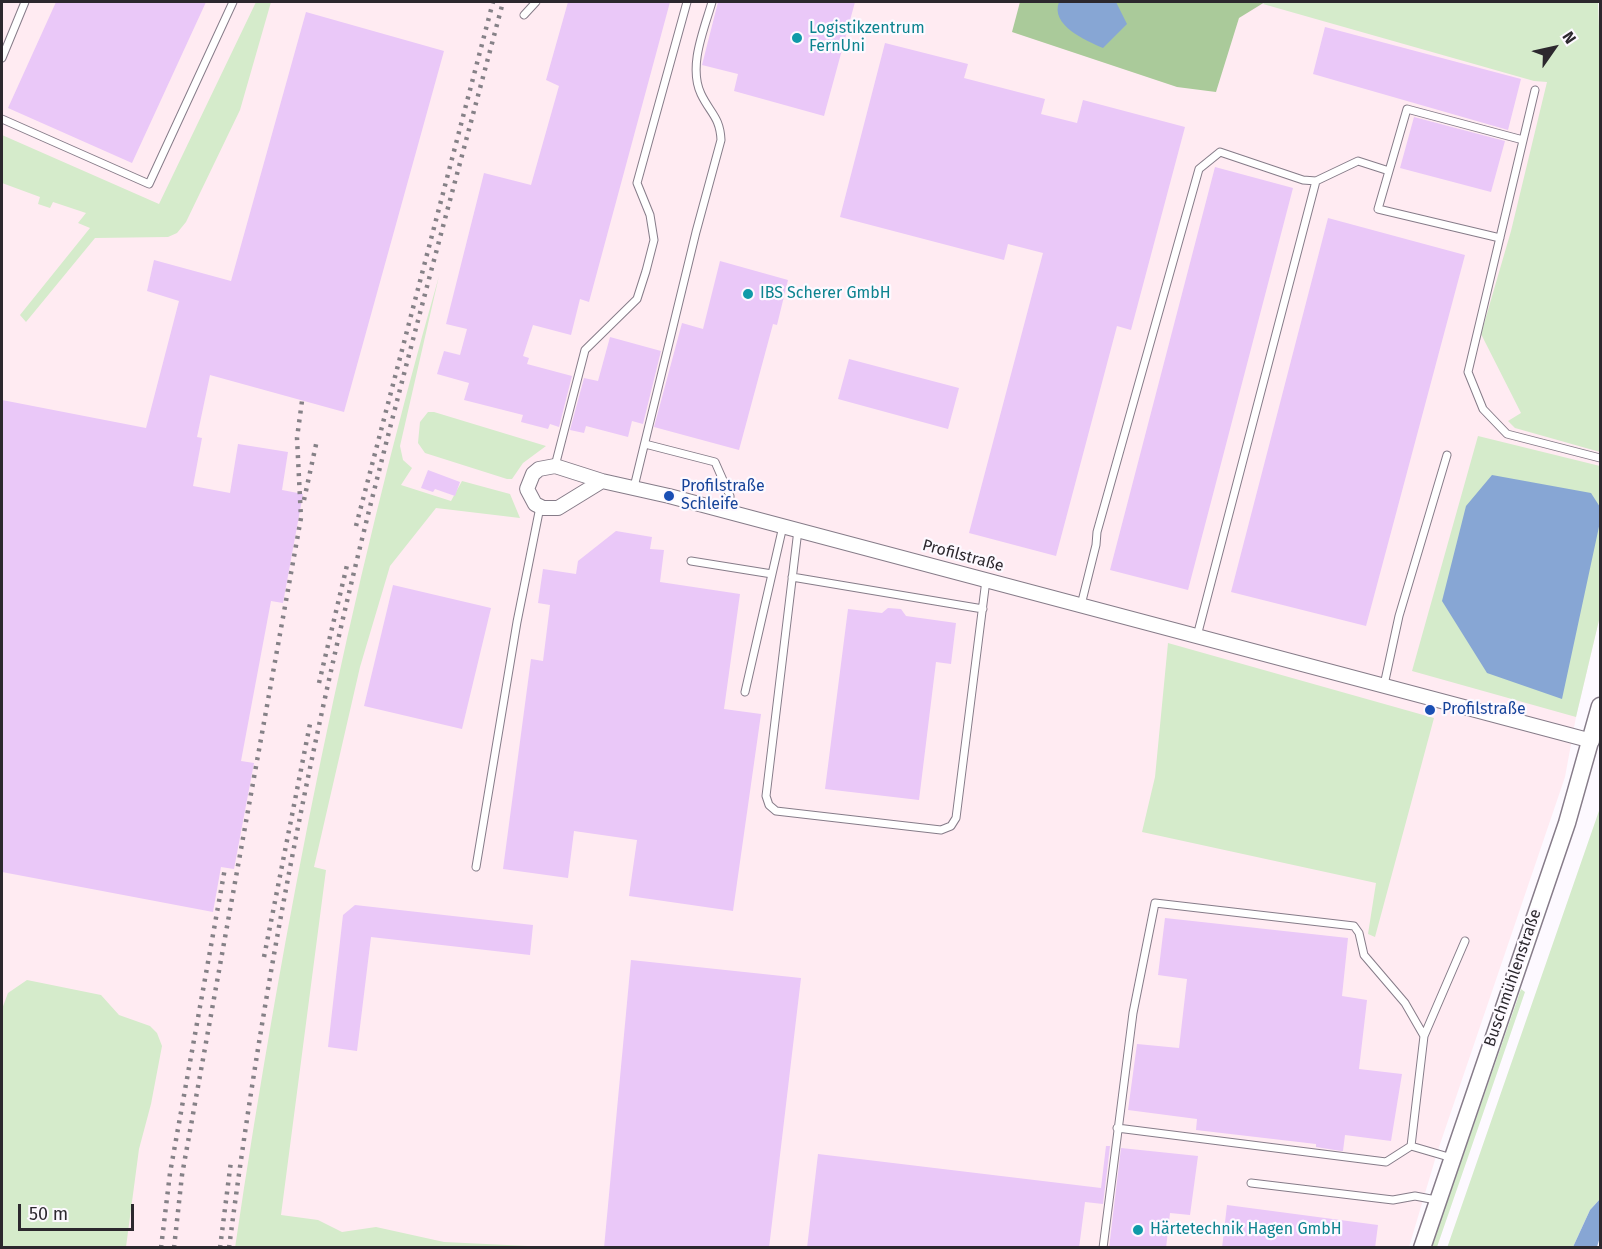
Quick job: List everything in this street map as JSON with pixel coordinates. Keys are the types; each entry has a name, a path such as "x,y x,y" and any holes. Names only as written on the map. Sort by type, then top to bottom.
{"street":[{"name":"Profilstraße","path":"555,466 603,481 730,512 1592,741"},
{"path":"555,466 539,469 529,482 527,489 530,497 540,507 558,508 603,481"},
{"name":"Buschmühlenstraße","path":"1422,1248 1564,831 1592,741 1600,706"}],"lane":[{"path":"2,58 25,2"},
{"path":"2,119 149,184 233,2"},
{"path":"524,15 536,2"},
{"path":"555,466 585,350 637,299 646,271 654,240 650,214 637,183 687,2"},
{"path":"634,487 696,232 721,140 721,126 701,95 695,75 712,2"},
{"path":"1535,90 1468,372 1483,409 1507,434 1600,458"},
{"path":"1500,238 1378,209 1407,109 1523,140"},
{"path":"1081,605 1096,545 1097,532 1198,169 1220,152 1303,180 1316,181 1358,161 1389,171"},
{"path":"1197,636 1316,181"},
{"path":"645,444 715,462 730,496 730,512"},
{"path":"1384,686 1399,616 1447,455"},
{"path":"476,867 517,622 540,507"},
{"path":"745,692 783,526"},
{"path":"798,530 766,796 769,805 776,811 941,830 951,826 956,818 986,580"},
{"path":"691,561 772,574"},
{"path":"792,577 983,609"},
{"path":"1103,1248 1133,1013 1155,903 1354,926 1359,933 1364,955 1405,1003 1424,1036"},
{"path":"1411,1146 1424,1036 1465,941"},
{"path":"1117,1128 1386,1162 1411,1146 1452,1158"},
{"path":"1251,1183 1393,1200 1415,1196 1437,1200"}],"shaded area":[{"path":"2,2 1598,2 1600,52 1600,616 1576,717 1565,777 1437,1153 1409,1247 2,1247"}],"green space":[{"path":"256,2 271,2 240,110 186,222 177,233 168,237 95,238 26,322 20,315 90,228 78,223 86,213 53,202 50,208 38,204 40,197 2,183 2,135 159,204"},
{"path":"1020,2 1265,2 1239,18 1216,92 1177,87 1012,32"},
{"path":"1265,2 1598,2 1600,452 1515,428 1508,421 1521,413 1481,334 1511,231 1547,82 1534,81 1263,4"},
{"path":"439,276 400,446 403,460 412,468 401,485 451,501 462,481 510,494 520,518 436,508 390,566 360,667 314,867 326,870 281,1215 318,1220 342,1232 376,1227 444,1242 549,1247 235,1248 275,1002 321,758 376,516"},
{"path":"428,412 546,446 523,463 512,479 507,479 425,453 418,443 420,422"},
{"path":"1478,436 1600,466 1600,616 1576,717 1412,671"},
{"path":"1168,643 1434,718 1375,937 1368,934 1376,883 1142,832 1155,777"},
{"path":"1600,808 1600,1199 1590,1210 1573,1247 1447,1248"},
{"path":"27,980 101,995 119,1015 150,1026 157,1033 162,1046 151,1104 139,1149 126,1247 2,1247 2,1009 8,993"},
{"path":"1521,989 1525,992 1437,1247 1431,1248"}],"water":[{"path":"1059,2 1116,2 1127,24 1103,48 1079,36 1064,25 1058,10"},
{"path":"1492,475 1591,493 1600,507 1600,522 1562,699 1487,673 1442,601 1466,506"},
{"path":"1600,1199 1600,1237 1597,1247 1573,1247 1590,1210"}],"building":[{"path":"56,2 206,2 132,163 8,108"},
{"path":"568,2 670,2 589,302 580,299 571,335 533,325 523,356 529,358 527,364 572,376 559,427 550,424 548,429 521,422 523,415 464,400 469,383 437,374 444,351 460,355 467,329 446,324 484,173 531,185 559,86 546,80"},
{"name":"Logistikzentrum FernUni","path":"718,2 855,2 824,116 734,91 738,74 702,65"},
{"path":"306,12 444,51 344,412 210,375 197,437 202,438 193,486 230,493 238,444 288,452 282,490 303,494 283,603 271,601 241,761 254,763 234,869 221,867 213,912 2,872 2,400 146,428 179,301 147,291 154,260 231,281"},
{"path":"1325,27 1521,79 1508,130 1313,74"},
{"path":"885,43 968,64 964,78 1045,99 1041,114 1077,123 1083,100 1185,127 1131,330 1117,326 1056,556 969,533 1043,253 1008,244 1004,260 840,217"},
{"path":"1414,117 1505,141 1491,192 1400,168"},
{"path":"1215,167 1293,188 1188,590 1110,570"},
{"path":"1328,218 1465,255 1366,626 1231,592"},
{"path":"720,261 788,280 777,325 773,324 739,450 654,427 682,323 703,329"},
{"path":"610,337 661,351 643,424 632,421 628,437 586,426 584,433 570,430 584,378 598,381"},
{"path":"849,359 959,388 948,429 838,399"},
{"path":"428,470 460,482 455,496 435,489 433,492 421,488"},
{"path":"616,531 652,537 650,549 664,550 660,582 740,594 724,709 761,714 733,911 629,896 637,840 574,831 568,878 503,869 531,659 543,661 550,605 538,603 543,569 576,574 578,561"},
{"path":"393,585 491,608 462,729 364,706"},
{"path":"888,608 901,609 906,616 956,623 951,664 936,662 919,800 825,789 848,609 882,613"},
{"path":"355,905 533,925 530,955 371,937 357,1051 328,1047 343,915"},
{"path":"1165,918 1348,938 1342,996 1367,1000 1359,1069 1402,1074 1391,1141 1345,1135 1343,1151 1341,1151 1316,1147 1316,1144 1196,1130 1197,1119 1128,1110 1137,1044 1179,1048 1187,979 1158,975"},
{"path":"631,960 801,978 769,1248 604,1248"},
{"path":"1106,1146 1110,1146 1103,1204 1085,1202 1079,1248 807,1248 818,1154 1101,1188"},
{"path":"1121,1148 1198,1156 1190,1215 1170,1213 1166,1248 1109,1248"},
{"path":"1227,1205 1378,1225 1375,1248 1222,1248"}],"railway":[{"path":"356,526 493,2"},
{"path":"229,1248 270,979 322,712 380,468 503,2"},
{"path":"174,1248 182,1175 301,518 297,438 302,401"},
{"path":"304,500 317,440"},
{"path":"319,683 348,561"},
{"path":"264,957 310,724"},
{"path":"161,1248 170,1173 225,868"},
{"path":"220,1248 231,1161"}],"place":[{"name":"Logistikzentrum FernUni","path":"797,38"},
{"name":"IBS Scherer GmbH","path":"748,294"},
{"name":"Profilstraße Schleife","path":"669,496"},
{"name":"Profilstraße","path":"1430,710"},
{"name":"Härtetechnik Hagen GmbH","path":"1138,1230"}]}
